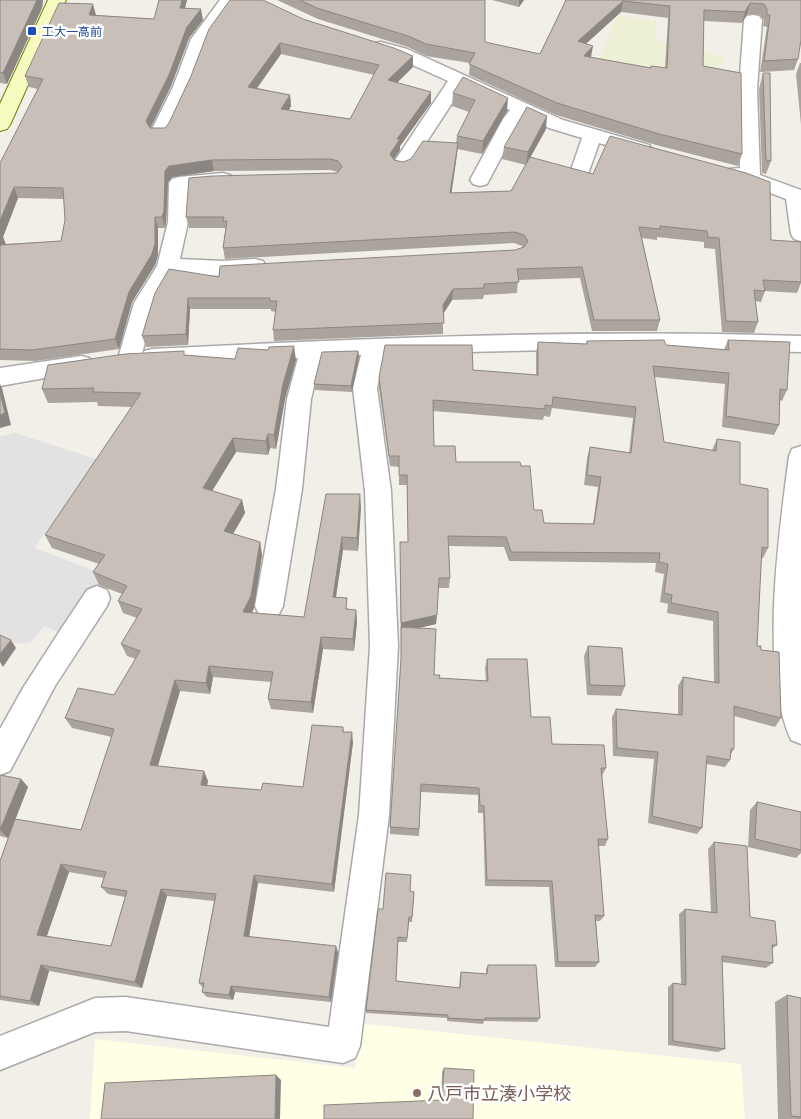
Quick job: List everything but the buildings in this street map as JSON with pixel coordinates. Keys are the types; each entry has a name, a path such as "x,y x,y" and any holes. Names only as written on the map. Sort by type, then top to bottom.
{"street":[{"path":"0,125 57,0"},
{"path":"160,133 182,87 200,39 229,0"},
{"path":"750,177 748,89 753,20"},
{"path":"363,42 401,53 556,124 658,154"},
{"path":"402,165 459,79"},
{"path":"480,180 512,119 523,108"},
{"path":"580,170 592,135"},
{"path":"716,168 750,177 798,196 801,234"},
{"path":"114,360 145,303 168,266 178,222 179,183 243,179"},
{"path":"168,266 222,268 275,264"},
{"path":"0,377 114,360 374,346 704,340 801,344"},
{"path":"0,1053 95,1015 126,1014 343,1046 374,815 384,646 378,491 365,388 374,346"},
{"path":"269,606 289,489 298,398 312,349"},
{"path":"801,456 792,537 795,621 788,647 794,716 801,730"},
{"path":"0,761 17,724 65,644 97,598"}],"shaded area":[{"path":"618,15 657,21 655,40 725,58 715,78 596,67"},
{"path":"16,433 99,460 34,548 104,574 65,634 44,626 31,642 18,644 0,637 0,436"},
{"name":"八戸市立湊小学校","path":"358,1023 741,1064 745,1119 90,1119 95,1039 355,1068"}],"place":[{"name":"工大一高前","path":"32,31"},
{"name":"八戸市立湊小学校","path":"417,1093"}]}
